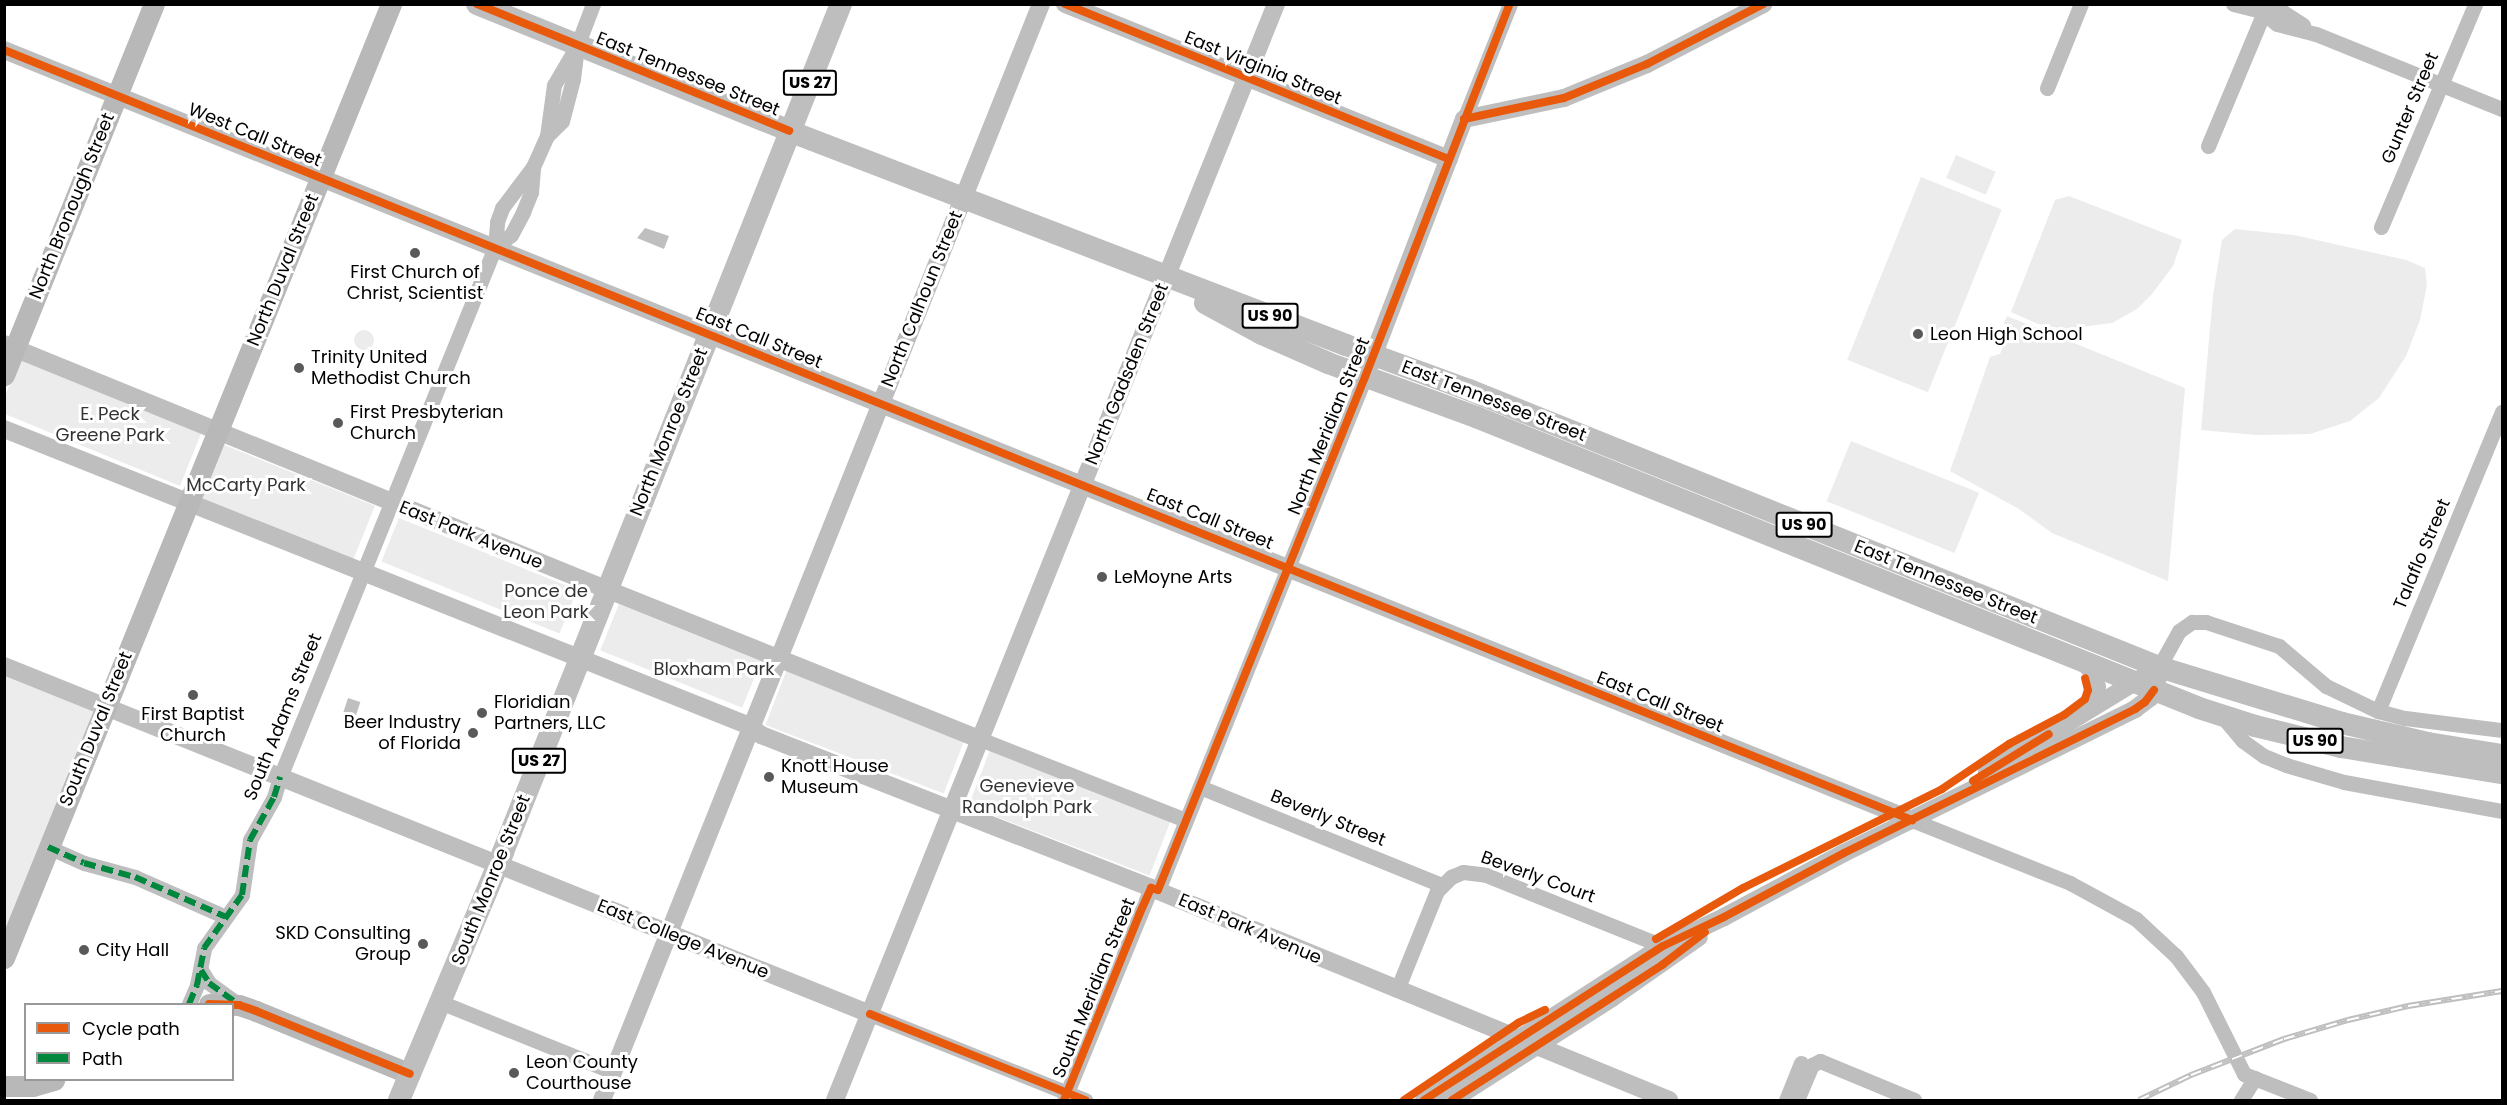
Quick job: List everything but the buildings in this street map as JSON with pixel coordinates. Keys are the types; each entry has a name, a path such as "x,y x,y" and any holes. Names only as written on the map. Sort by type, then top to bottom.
{"main road":[{"name":"North Bronough Street","path":"4,375 10,346 154,4"},
{"name":"North Duval Street","path":"188,501 391,4"},
{"name":"US 90","path":"477,4 577,46"},
{"name":"North Monroe Street","path":"579,659 841,4"},
{"name":"East Tennessee Street","path":"577,46 789,131 1553,423 1782,528 2082,661 2144,686 2221,715 2341,747 2502,772"},
{"name":"East Tennessee Street","path":"1166,276 1212,308 1243,324 1365,377 2159,667 2342,723 2428,743 2502,755"},
{"path":"1544,444 1553,423"},
{"name":"South Duval Street","path":"4,958 188,501"},
{"name":"South Monroe Street","path":"399,1101 498,864 579,659"},
{"path":"234,1005 239,1005 410,1074"},
{"path":"4,1086 33,1086 50,1081"}],"street":[{"path":"495,247 511,236 531,192 533,167 547,136 562,121 568,104 577,46 592,4"},
{"name":"North Calhoun Street","path":"602,1101 750,726 1041,4"},
{"name":"East Virginia Street","path":"1065,4 1449,159"},
{"name":"North Gadsden Street","path":"835,1101 1276,4"},
{"name":"North Meridian Street","path":"1154,889 1200,787 1374,355 1510,4"},
{"path":"1464,119 1564,98 1647,64 1763,4"},
{"path":"2047,88 2081,4"},
{"path":"2233,4 2261,7 2277,24 2316,34 2502,110"},
{"name":"Gunter Street","path":"2381,227 2475,4"},
{"path":"2208,146 2261,7"},
{"name":"West Call Street","path":"4,50 495,247"},
{"name":"East Call Street","path":"495,247 2070,883 2136,919 2176,956 2203,992 2244,1074 2310,1101"},
{"name":"South Adams Street","path":"190,1003 201,970 204,948 242,895 250,840 274,797 280,777 495,247"},
{"name":"East Park Avenue","path":"10,346 607,590 1186,820"},
{"name":"Talaflo Street","path":"2378,711 2502,412"},
{"name":"East Park Avenue","path":"4,429 750,726 761,735 1154,889 1669,1101"},
{"path":"1912,820 2088,710 2144,686 2159,667 2172,640 2181,629 2192,622 2210,623 2279,646 2326,686 2378,711 2405,718 2502,730"},
{"path":"2082,661 2091,670 2097,687 2088,710"},
{"name":"East College Avenue","path":"4,666 870,1014 1066,1097 1085,1101"},
{"path":"1424,1101 1516,1039 1663,946 1724,917 1844,853 2135,710 2148,700 2144,686"},
{"name":"East Tennessee Street","path":"2221,715 2243,741 2264,756 2286,765 2355,785 2502,811"},
{"name":"Beverly Street","path":"1200,787 1441,885"},
{"path":"48,847 84,863 135,877 226,917"},
{"name":"Beverly Court","path":"1441,885 1451,877 1463,873 1486,875 1663,946"},
{"path":"1397,990 1441,885"},
{"name":"South Meridian Street","path":"1066,1097 1154,889"},
{"path":"1452,1101 1662,965 1724,917"},
{"path":"201,970 209,983 239,1005"},
{"path":"440,1002 613,1072"},
{"path":"1797,1101 1812,1065 1820,1061 1914,1101"},
{"path":"1786,1101 1801,1063"},
{"path":"2241,1101 2255,1078"}],"green space":[{"path":"1956,155 1996,172 1986,195 1946,178"},
{"path":"1921,177 2002,210 1928,392 1847,360"},
{"path":"2069,196 2182,240 2173,266 2152,294 2137,309 2112,323 2064,329 2038,324 2011,312 2055,200"},
{"path":"2235,229 2294,235 2406,260 2425,268 2427,285 2420,320 2406,356 2379,398 2350,421 2310,434 2257,435 2201,430 2213,295 2222,240"},
{"path":"2007,316 2185,388 2168,581 2052,533 2019,509 1950,471 1990,357 2000,354 2009,333 2004,323"},
{"path":"364,330 371,333 374,340 371,347 364,350 357,347 354,340 357,333"},
{"name":"E. Peck Greene Park","path":"21,357 202,431 180,486 5,414 4,399"},
{"path":"1851,441 1979,493 1955,553 1827,501"},
{"name":"McCarty Park","path":"222,444 375,506 353,560 200,498"},
{"name":"Ponce de Leon Park","path":"399,518 577,590 559,634 381,562"},
{"name":"Bloxham Park","path":"619,604 761,661 742,708 600,650"},
{"path":"787,669 965,737 944,793 765,725"},
{"path":"5,670 91,705 93,713 5,931"},
{"name":"Genevieve Randolph Park","path":"990,750 1171,820 1150,876 968,806"}],"shaded area":[{"path":"645,228 669,236 664,249 637,238"},
{"path":"348,698 360,702 354,721 342,717"}],"railway":[{"path":"2139,1100 2191,1075 2284,1039 2348,1020 2408,1006 2502,991"}],"marked path":[{"path":"189,1003 197,985 204,948 242,895 250,840 274,797 280,777"},
{"path":"48,847 84,863 135,877 226,917"},
{"path":"201,970 209,983 238,1004"}],"cycle path":[{"path":"477,4 789,131"},
{"path":"1065,4 1449,159"},
{"path":"1064,1100 1151,888 1158,890 1365,377 1510,4"},
{"path":"1464,119 1564,98 1647,64 1763,4"},
{"path":"4,50 1912,820"},
{"path":"1656,939 1743,888 1942,789 2009,744 2064,715 2085,699 2088,690 2085,678"},
{"path":"1424,1100 1663,946 1724,917 1844,853 2135,709 2145,702 2154,690"},
{"path":"1973,781 2049,734"},
{"path":"1452,1100 1662,965 1705,932"},
{"path":"234,1005 256,1011 410,1074"},
{"path":"1404,1100 1518,1023 1545,1010"},
{"path":"870,1014 1085,1100"}],"place":[{"name":"First Church of Christ, Scientist","path":"415,253"},
{"name":"Leon High School","path":"1918,334"},
{"name":"Trinity United Methodist Church","path":"299,368"},
{"name":"First Presbyterian Church","path":"338,423"},
{"name":"LeMoyne Arts","path":"1102,577"},
{"name":"First Baptist Church","path":"193,695"},
{"name":"Floridian Partners, LLC","path":"482,713"},
{"name":"Beer Industry of Florida","path":"473,733"},
{"name":"Knott House Museum","path":"769,777"},
{"name":"SKD Consulting Group","path":"423,944"},
{"name":"City Hall","path":"84,950"},
{"name":"Leon County Courthouse","path":"514,1073"}]}
